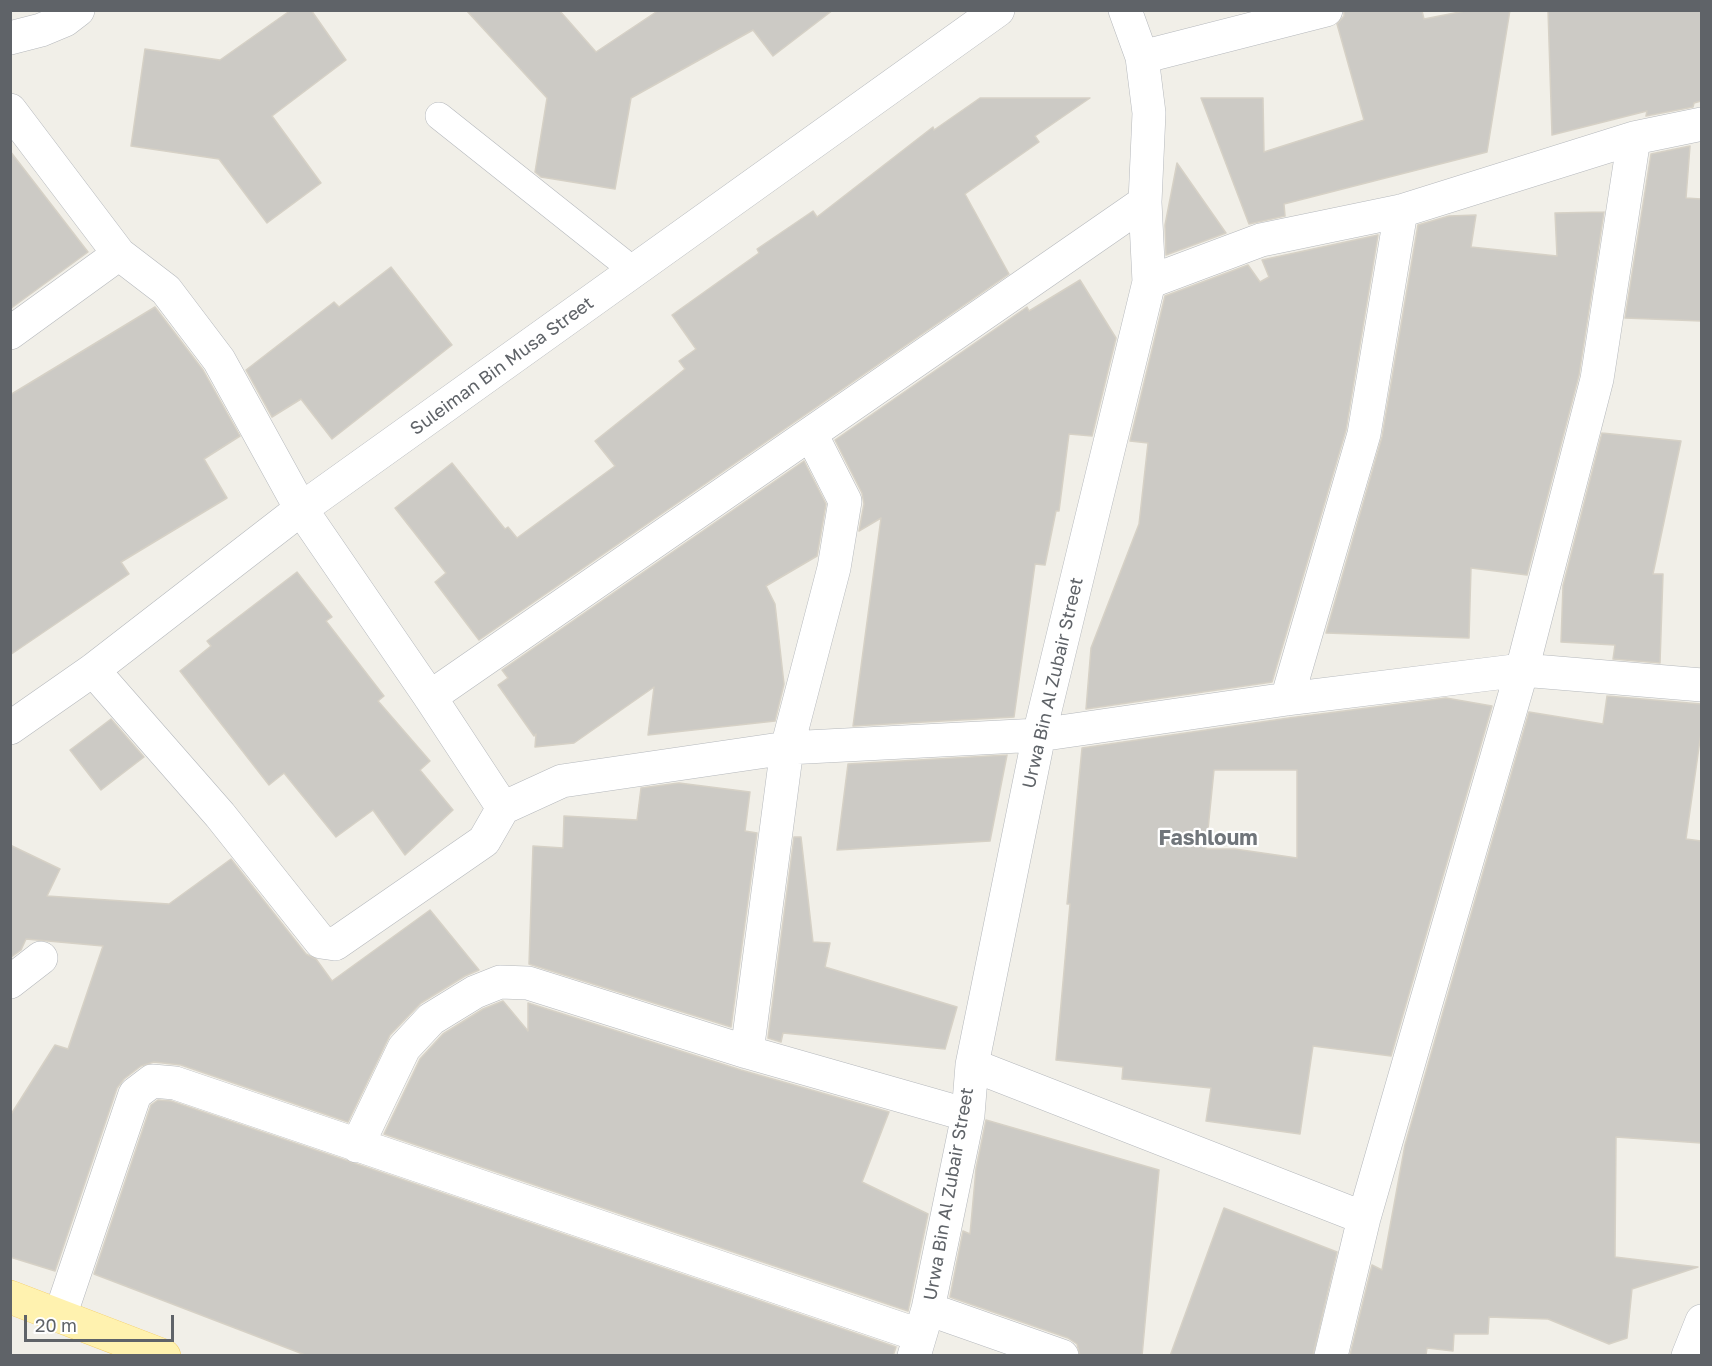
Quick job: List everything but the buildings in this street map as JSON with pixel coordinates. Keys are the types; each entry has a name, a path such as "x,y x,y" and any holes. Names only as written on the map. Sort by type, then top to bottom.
{"main road":[{"path":"10,1297 164,1356"}],"street":[{"path":"10,38 41,30 65,20 78,10"},
{"name":"Suleiman Bin Musa Street","path":"10,728 93,670 301,509 998,10"},
{"name":"Urwa Bin Al Zubair Street","path":"920,1333 968,1115 972,1065 1039,735 1149,282 1145,202 1149,112 1143,57 1125,10"},
{"path":"1143,57 1326,10"},
{"path":"10,110 119,254 166,290 219,360 301,509 503,808"},
{"path":"1149,282 1261,240 1401,212 1634,138 1701,124"},
{"path":"1331,1356 1364,1218 1522,670 1597,379 1634,138"},
{"path":"430,697 1145,202"},
{"path":"1287,699 1364,434 1401,212"},
{"path":"10,333 119,254"},
{"path":"747,1052 787,748 834,568 845,501 811,434"},
{"path":"93,670 220,815 321,942 335,944 484,841 503,808 562,781 787,748 1039,735 1287,699 1522,670 1701,686"},
{"path":"10,982 41,958"},
{"path":"357,1146 404,1048 431,1019 475,992 500,982 528,982 747,1052 968,1115"},
{"path":"972,1065 1364,1218"},
{"path":"60,1316 135,1094 152,1081 175,1083 357,1146 920,1333 1062,1356"},
{"path":"1688,1356 1701,1321"}],"lane":[{"path":"439,116 634,271"}],"district":[{"name":"Fashloum","path":"1208,838"}]}
